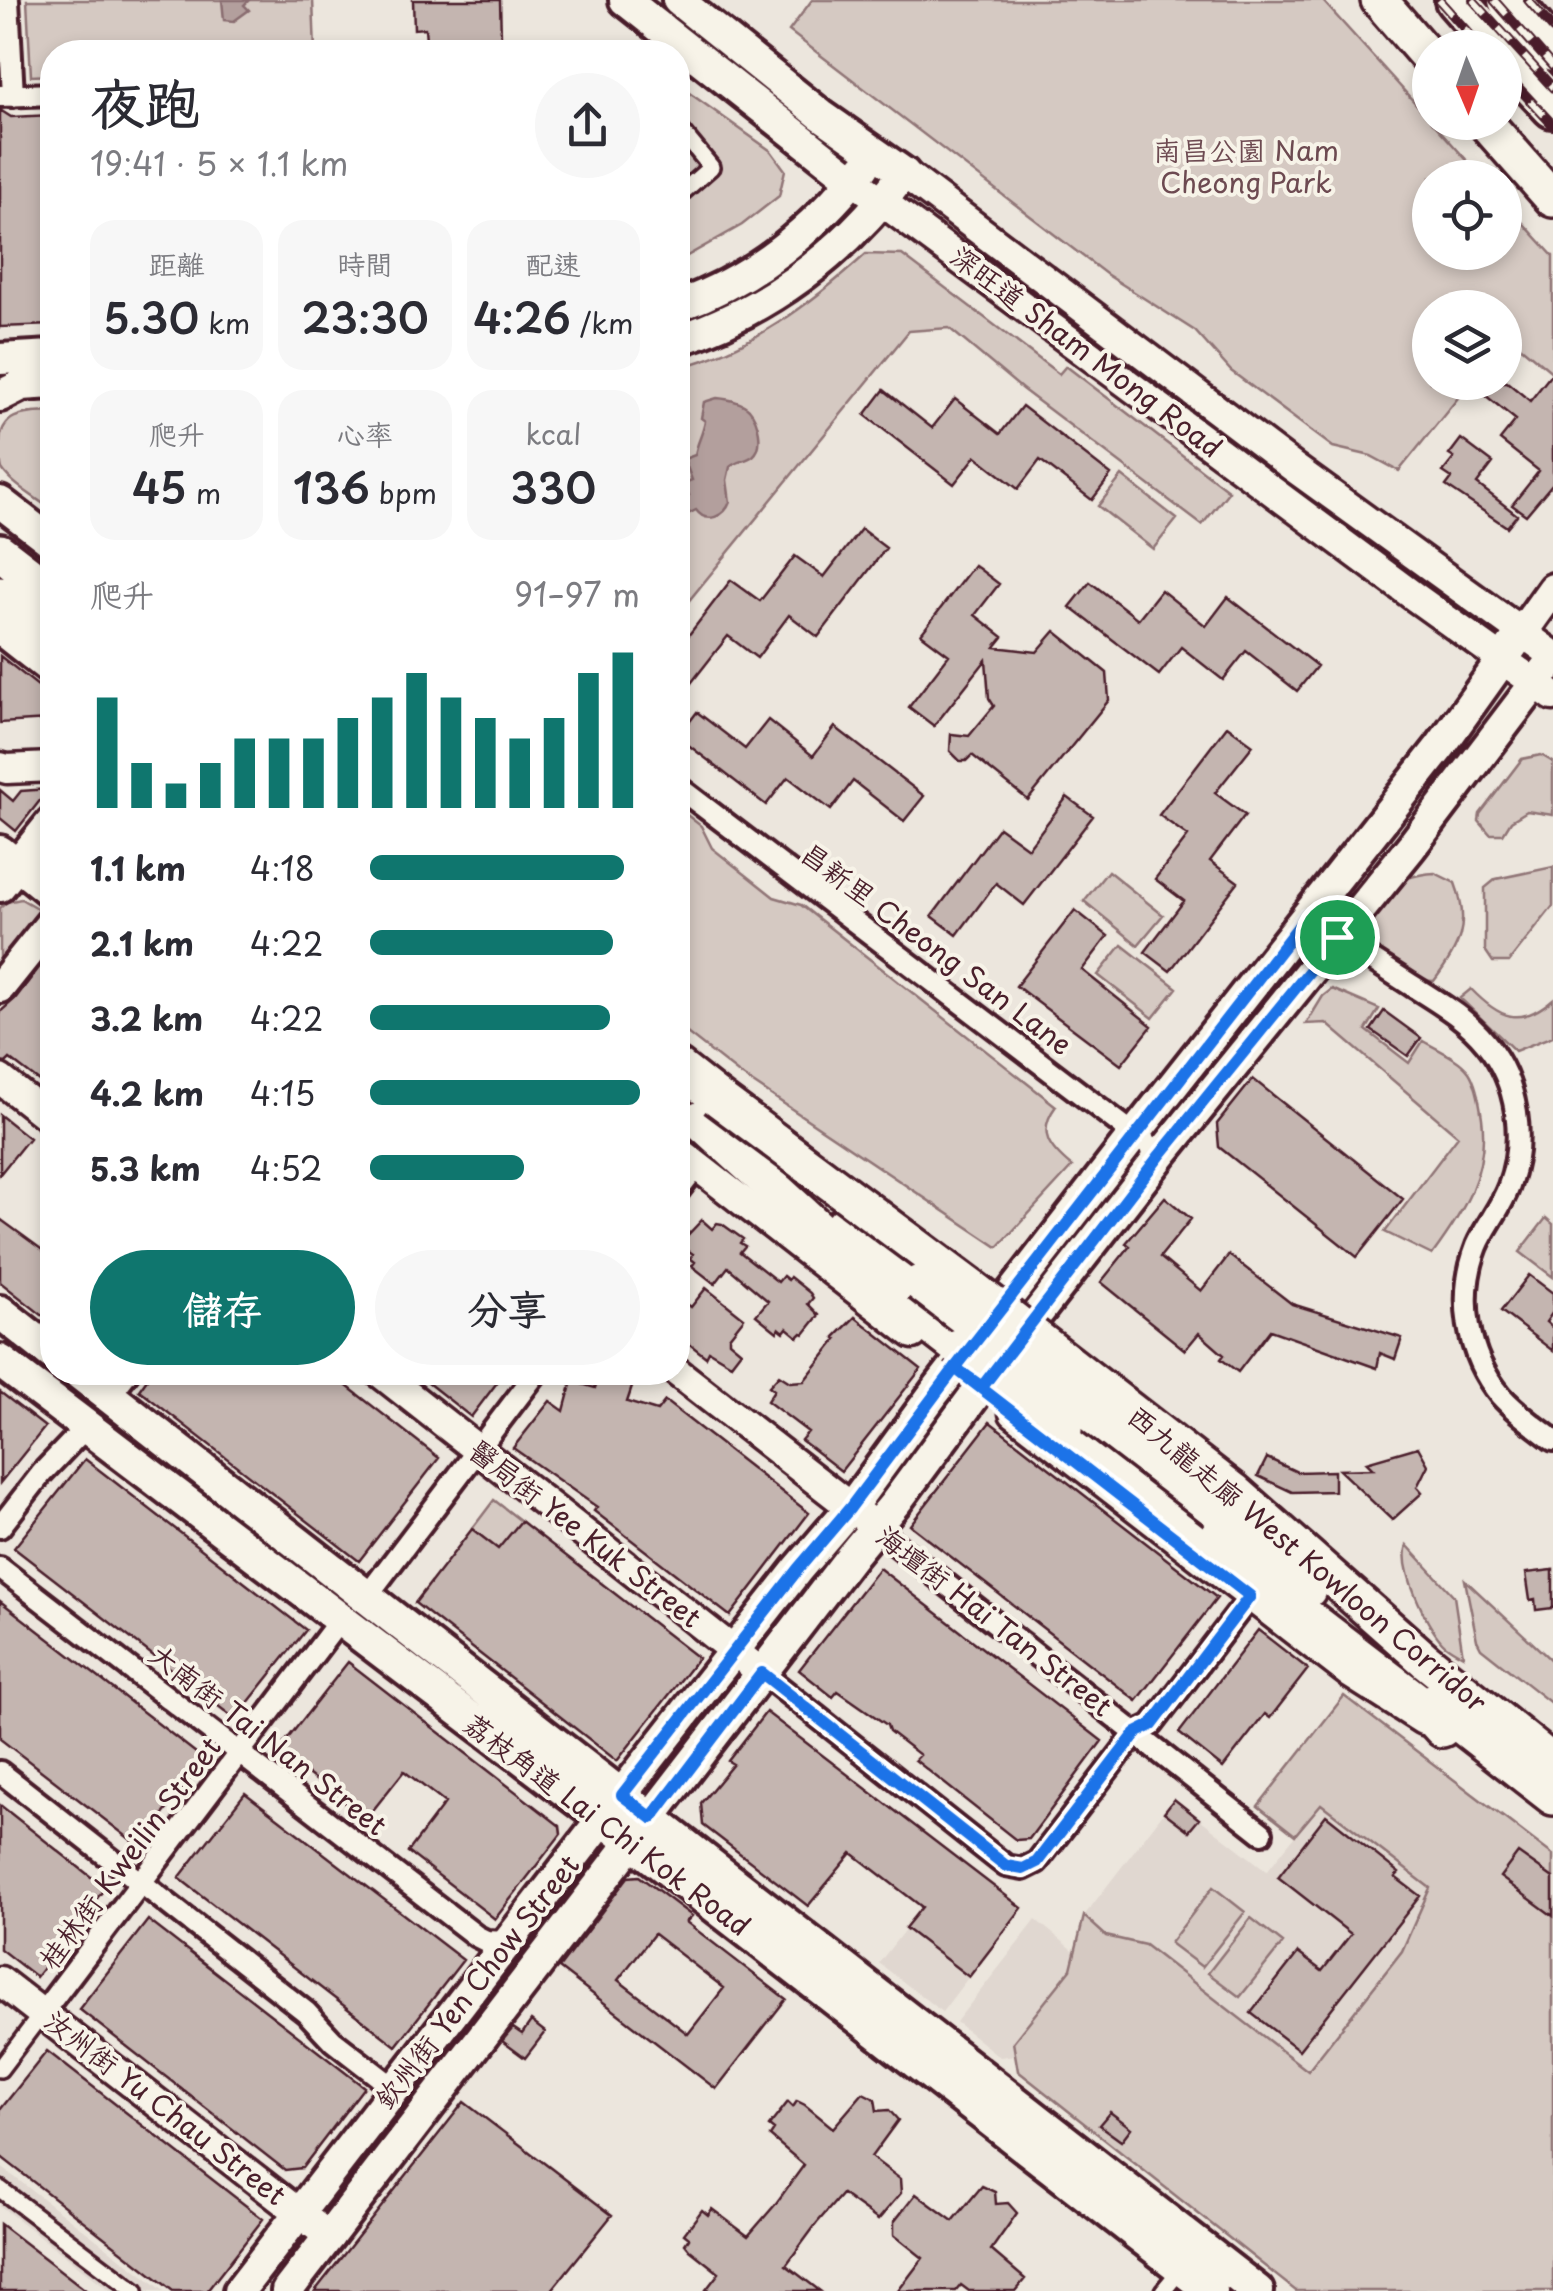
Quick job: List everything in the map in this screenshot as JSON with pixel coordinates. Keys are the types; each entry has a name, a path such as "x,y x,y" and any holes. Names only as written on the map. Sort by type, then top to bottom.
{"highway":[{"path":"1379,0 1412,38"},
{"path":"1456,0 1482,30"},
{"path":"1509,0 1553,51"},
{"path":"1522,74 1553,108"},
{"path":"1501,140 1553,200"},
{"path":"0,552 40,583"},
{"path":"0,594 40,625"},
{"name":"西九龍走廊 West Kowloon Corridor","path":"690,1076 1183,1450 1286,1535 1440,1672 1553,1763"},
{"name":"西九龍走廊 West Kowloon Corridor","path":"690,1113 749,1153 1167,1471 1309,1591 1436,1706 1553,1797"},
{"path":"690,1114 904,1306 1416,1700 1442,1729"}],"main road":[{"name":"深旺道 Sham Mong Road","path":"625,0 676,40"},
{"name":"深旺道 Sham Mong Road","path":"678,0 904,173"},
{"name":"深旺道 Sham Mong Road","path":"690,51 854,180"},
{"path":"690,301 776,256 824,214 876,154"},
{"path":"690,335 731,320 792,287 849,239 904,173"},
{"path":"0,359 40,357"},
{"path":"0,396 22,386 40,384"},
{"path":"0,502 40,533"},
{"name":"欽州街 Yen Chow Street","path":"239,2291 1504,662 1553,589"},
{"path":"0,630 40,661"},
{"name":"欽州街 Yen Chow Street","path":"287,2291 1160,1155 1549,674"},
{"path":"40,834 6,868 40,886"},
{"path":"0,988 40,937"},
{"path":"0,1312 40,1344"},
{"name":"荔枝角道 Lai Chi Kok Road","path":"0,1362 339,1622 612,1807"},
{"name":"荔枝角道 Lai Chi Kok Road","path":"120,1385 612,1807 1257,2291"},
{"path":"1442,1729 1553,1813"},
{"name":"荔枝角道 Lai Chi Kok Road","path":"642,1830 1172,2279 1212,2291"}],"street":[{"path":"8,0 6,96 40,95"},
{"path":"690,142 711,167 690,185"},
{"name":"深旺道 Sham Mong Road","path":"904,173 1292,467 1524,634 1549,674"},
{"name":"深旺道 Sham Mong Road","path":"854,180 1504,662 1549,674"},
{"path":"0,767 40,767"},
{"name":"昌新里 Cheong San Lane","path":"690,796 1160,1155"},
{"path":"1306,917 1460,1017 1487,1043 1506,1076 1516,1113 1517,1151 1505,1197 1471,1263 1468,1318 1478,1358 1493,1386 1518,1413 1553,1440"},
{"path":"0,1080 40,1111"},
{"path":"690,1160 1377,1694 1442,1729"},
{"name":"海壇街 Hai Tan Street","path":"690,1383 1136,1733 1230,1796 1262,1834"},
{"name":"醫局街 Yee Kuk Street","path":"396,1385 1006,1866 1030,1866 1136,1733"},
{"path":"366,1596 527,1385"},
{"path":"0,1527 42,1473 86,1428"},
{"name":"大南街 Tai Nan Street","path":"0,1568 476,1936 486,1941 507,1942"},
{"path":"1136,1733 1152,1725 1250,1596"},
{"name":"桂林街 Kweilin Street","path":"0,2069 339,1622"},
{"path":"0,1772 306,2012 333,2041 395,2089"},
{"name":"汝州街 Yu Chau Street","path":"0,1980 330,2237"},
{"path":"0,2189 134,2291"}],"shaded area":[{"path":"222,0 249,0 244,5 249,10 234,21 224,20"},
{"path":"730,400 749,409 759,439 753,456 730,467 730,502 720,515 710,518 696,510 690,513 690,457 695,455 705,421 701,418 704,402"},
{"path":"1174,1799 1267,1871 1320,1804 1430,1887 1402,1951 1308,2072 1146,1945 1106,1936 1084,1916"},
{"path":"176,1894 274,1970 259,1990 160,1914"},
{"path":"917,1914 980,1962 942,2012 879,1963"},
{"path":"1036,1920 1077,1953 1071,1969 1013,2042 1015,2055 1000,2057 956,2022"},
{"path":"0,2166 164,2291 111,2291 0,2206"}],"green space":[{"path":"27,0 313,0 315,40 40,40 40,76 31,76"},
{"name":"南昌公園 Nam Cheong Park","path":"812,0 1322,0 1412,100 1412,140 1449,140 1467,160 1412,160 1412,270 1522,270 1522,222 1553,256 1553,373 1522,348 1522,290 1412,290 1412,400 1456,400 1399,471 1371,456 1333,447 1231,371 1195,331 1106,274 789,31"},
{"path":"690,94 771,151 785,170 779,196 742,225 690,254"},
{"path":"866,254 902,255 1059,374 1066,366 1229,491 1202,525 1022,389 949,328 909,331 690,599 690,364 755,337 824,290"},
{"path":"40,413 40,501 6,475 1,466 4,426 24,414"},
{"path":"1122,476 1177,519 1153,549 1098,506"},
{"path":"1541,755 1553,762 1553,815 1527,811 1511,821 1503,834 1490,834 1479,821 1480,814 1522,759"},
{"path":"690,817 701,826 712,848 774,897 801,905 1056,1106 1047,1124 1048,1140 1072,1167 998,1247 738,1073 690,1035"},
{"path":"1553,867 1553,906 1509,962 1493,962 1485,950 1485,888 1496,879"},
{"path":"1108,871 1163,915 1138,945 1084,901"},
{"path":"1435,873 1455,883 1462,911 1460,935 1434,981 1409,980 1356,937 1386,892 1405,879"},
{"path":"21,899 40,914 0,965 0,908"},
{"path":"1122,945 1177,988 1153,1018 1098,975"},
{"path":"1332,989 1379,1009 1366,1030 1409,1063 1423,1041 1460,1063 1474,1082 1480,1107 1482,1156 1463,1207 1432,1255 1385,1232 1458,1136 1326,1023 1306,1024 1323,996"},
{"path":"1471,989 1491,1007 1510,1016 1530,1014 1553,999 1553,1036 1515,1051 1460,998"},
{"path":"1546,1218 1553,1224 1553,1277 1520,1252"},
{"path":"494,1500 525,1524 503,1553 472,1529"},
{"path":"1407,1545 1454,1596 1463,1656 1442,1642 1422,1609 1410,1581"},
{"path":"1465,1580 1553,1662 1552,1704 1481,1648"},
{"path":"1344,1696 1553,1855 1553,2291 1296,2291 1018,2071 1013,2042 1071,1969 1084,1916 1106,1936 1145,1945 1308,2071 1402,1951 1430,1888 1321,1804 1295,1835 1258,1806"},
{"path":"1213,1887 1245,1912 1202,1967 1170,1943"},
{"path":"1251,1918 1283,1943 1240,1997 1208,1973"}],"building":[{"path":"413,0 500,0 501,38 426,40 425,28 414,29"},
{"path":"0,110 11,117 40,116 40,325 0,327"},
{"path":"1553,372 1553,483 1526,515 1512,505 1539,471 1500,440 1516,420 1491,400 1522,400 1522,394 1530,401"},
{"path":"884,390 932,428 955,399 1000,434 1022,406 1111,475 1092,500 1040,460 1018,489 976,456 954,484 865,415"},
{"path":"1461,439 1493,463 1477,484 1517,515 1507,527 1446,486 1452,478 1443,472"},
{"path":"861,529 886,548 818,637 789,615 757,658 728,636 690,684 690,633 731,580 760,601 795,556 824,577"},
{"path":"974,565 999,584 975,615 1003,637 995,647 1037,652 1055,631 1107,673 1109,700 1028,800 972,755 960,761 950,751 951,734 969,736 994,706 989,698 986,660 934,726 909,707 949,655 921,634"},
{"path":"1090,582 1138,619 1161,590 1206,626 1228,597 1317,666 1297,691 1246,651 1223,680 1181,647 1159,675 1070,607"},
{"path":"0,656 40,688 40,720 0,723"},
{"path":"697,712 745,749 768,720 813,756 835,727 924,796 904,821 853,781 831,810 788,777 766,805 690,746 690,721"},
{"path":"1227,726 1253,745 1215,793 1245,815 1210,861 1238,882 1170,971 1145,952 1184,901 1155,879 1188,836 1159,815"},
{"path":"0,790 13,801 21,791 40,790 40,800 16,831 0,818"},
{"path":"1067,797 1093,816 1024,905 996,883 957,935 932,916 999,827 1028,848"},
{"path":"1075,910 1108,936 1082,970 1152,1026 1121,1065 1016,986"},
{"path":"40,967 40,1082 10,1059 0,1062 0,1012"},
{"path":"1384,1011 1421,1038 1408,1056 1371,1030"},
{"path":"1253,1079 1403,1199 1357,1257 1219,1147 1217,1124"},
{"path":"0,1115 29,1138 0,1174"},
{"path":"1165,1197 1191,1219 1160,1257 1201,1291 1229,1255 1292,1304 1402,1338 1395,1359 1380,1353 1377,1368 1270,1330 1238,1372 1199,1333 1185,1350 1101,1282 1130,1246 1126,1243"},
{"path":"0,1219 40,1248 40,1314 0,1282"},
{"path":"702,1220 712,1229 717,1223 722,1224 743,1239 740,1243 745,1246 740,1252 778,1282 783,1276 788,1280 790,1277 810,1293 813,1298 808,1304 819,1315 798,1337 787,1328 777,1332 756,1315 768,1301 728,1267 715,1284 692,1266 695,1262 690,1258 690,1233"},
{"path":"1529,1275 1553,1293 1553,1312 1546,1322 1553,1328 1553,1351 1501,1311"},
{"path":"706,1288 744,1318 729,1337 741,1351 731,1364 709,1351 706,1357 690,1344 691,1307"},
{"path":"855,1317 921,1369 841,1471 801,1440 808,1432 767,1401 774,1390 769,1386 779,1375 790,1382 804,1381 835,1337"},
{"path":"143,1385 346,1385 439,1458 359,1561 139,1390"},
{"path":"430,1385 495,1385 471,1417"},
{"path":"571,1385 633,1385 627,1402 657,1411 665,1401 809,1513 730,1616 594,1511 597,1507 513,1448 550,1401 564,1411"},
{"path":"0,1392 45,1427 0,1483"},
{"path":"990,1422 1217,1598 1137,1701 910,1525"},
{"path":"1418,1447 1428,1465 1417,1487 1422,1493 1392,1520 1339,1470 1373,1469 1366,1462"},
{"path":"1267,1458 1297,1472 1334,1471 1334,1491 1292,1492 1258,1476"},
{"path":"85,1459 306,1630 235,1719 14,1548"},
{"path":"521,1521 698,1658 617,1761 415,1603 472,1529 498,1549"},
{"path":"879,1568 1102,1741 1029,1839 1016,1840 915,1760 920,1755 889,1731 887,1725 838,1691 833,1697 799,1670"},
{"path":"1553,1570 1553,1608 1536,1610 1535,1599 1530,1600 1526,1573"},
{"path":"0,1601 205,1760 139,1846 0,1739"},
{"path":"1258,1630 1308,1669 1270,1718 1265,1714 1223,1768 1179,1733"},
{"path":"348,1662 560,1826 561,1834 495,1919 408,1852 445,1803 404,1771 366,1819 278,1751"},
{"path":"766,1712 1022,1908 969,1977 905,1928 922,1907 852,1853 808,1906 703,1825 701,1803 733,1764 728,1761"},
{"path":"245,1793 463,1960 396,2046 179,1878"},
{"path":"1174,1799 1199,1819 1189,1831 1164,1812"},
{"path":"0,1805 105,1888 36,1977 0,1949"},
{"path":"1326,1815 1399,1873 1395,1877 1420,1896 1299,2050 1251,2013 1298,1953 1322,1971 1351,1934 1278,1877"},
{"path":"1518,1853 1553,1878 1553,1916 1500,1877"},
{"path":"639,1876 692,1916 686,1922 786,1999 716,2089 559,1968 628,1877","holes":["654,1934 724,1988 688,2034 618,1980"]},
{"path":"148,1920 364,2087 302,2168 285,2170 79,2009"},
{"path":"531,2021 545,2032 525,2058 502,2041 513,2028 522,2034"},
{"path":"47,2051 263,2219 207,2291 173,2291 0,2156 0,2110"},
{"path":"863,2093 875,2099 877,2111 889,2110 898,2120 871,2157 900,2179 901,2193 878,2220 842,2194 817,2223 786,2265 820,2291 705,2291 719,2273 690,2250 685,2244 689,2238 684,2234 702,2210 708,2215 712,2209 748,2236 774,2206 804,2165 770,2136 774,2130 769,2126 788,2102 793,2107 797,2101 805,2105 833,2128"},
{"path":"464,2102 612,2215 551,2291 315,2291"},
{"path":"1110,2112 1131,2128 1121,2141 1099,2125"},
{"path":"982,2186 995,2192 996,2204 1008,2203 1017,2213 991,2250 1025,2279 1015,2291 969,2291 961,2285 956,2291 898,2291 923,2258 894,2235 894,2222 916,2194 953,2221"},
{"path":"0,2224 56,2267 87,2291 0,2291"}],"railway":[{"path":"1439,0 1466,30"},
{"path":"1473,0 1553,88"},
{"path":"1494,0 1553,67"},
{"path":"1528,0 1553,29"},
{"path":"1522,91 1553,125"}],"route":[{"path":"1337,937 1160,1155 982,1387 955,1368 850,1508 622,1795 652,1818 762,1673 1006,1866 1023,1869 1037,1862 1136,1733 1152,1725 1250,1596 955,1368 1306,917 1337,937"}]}
